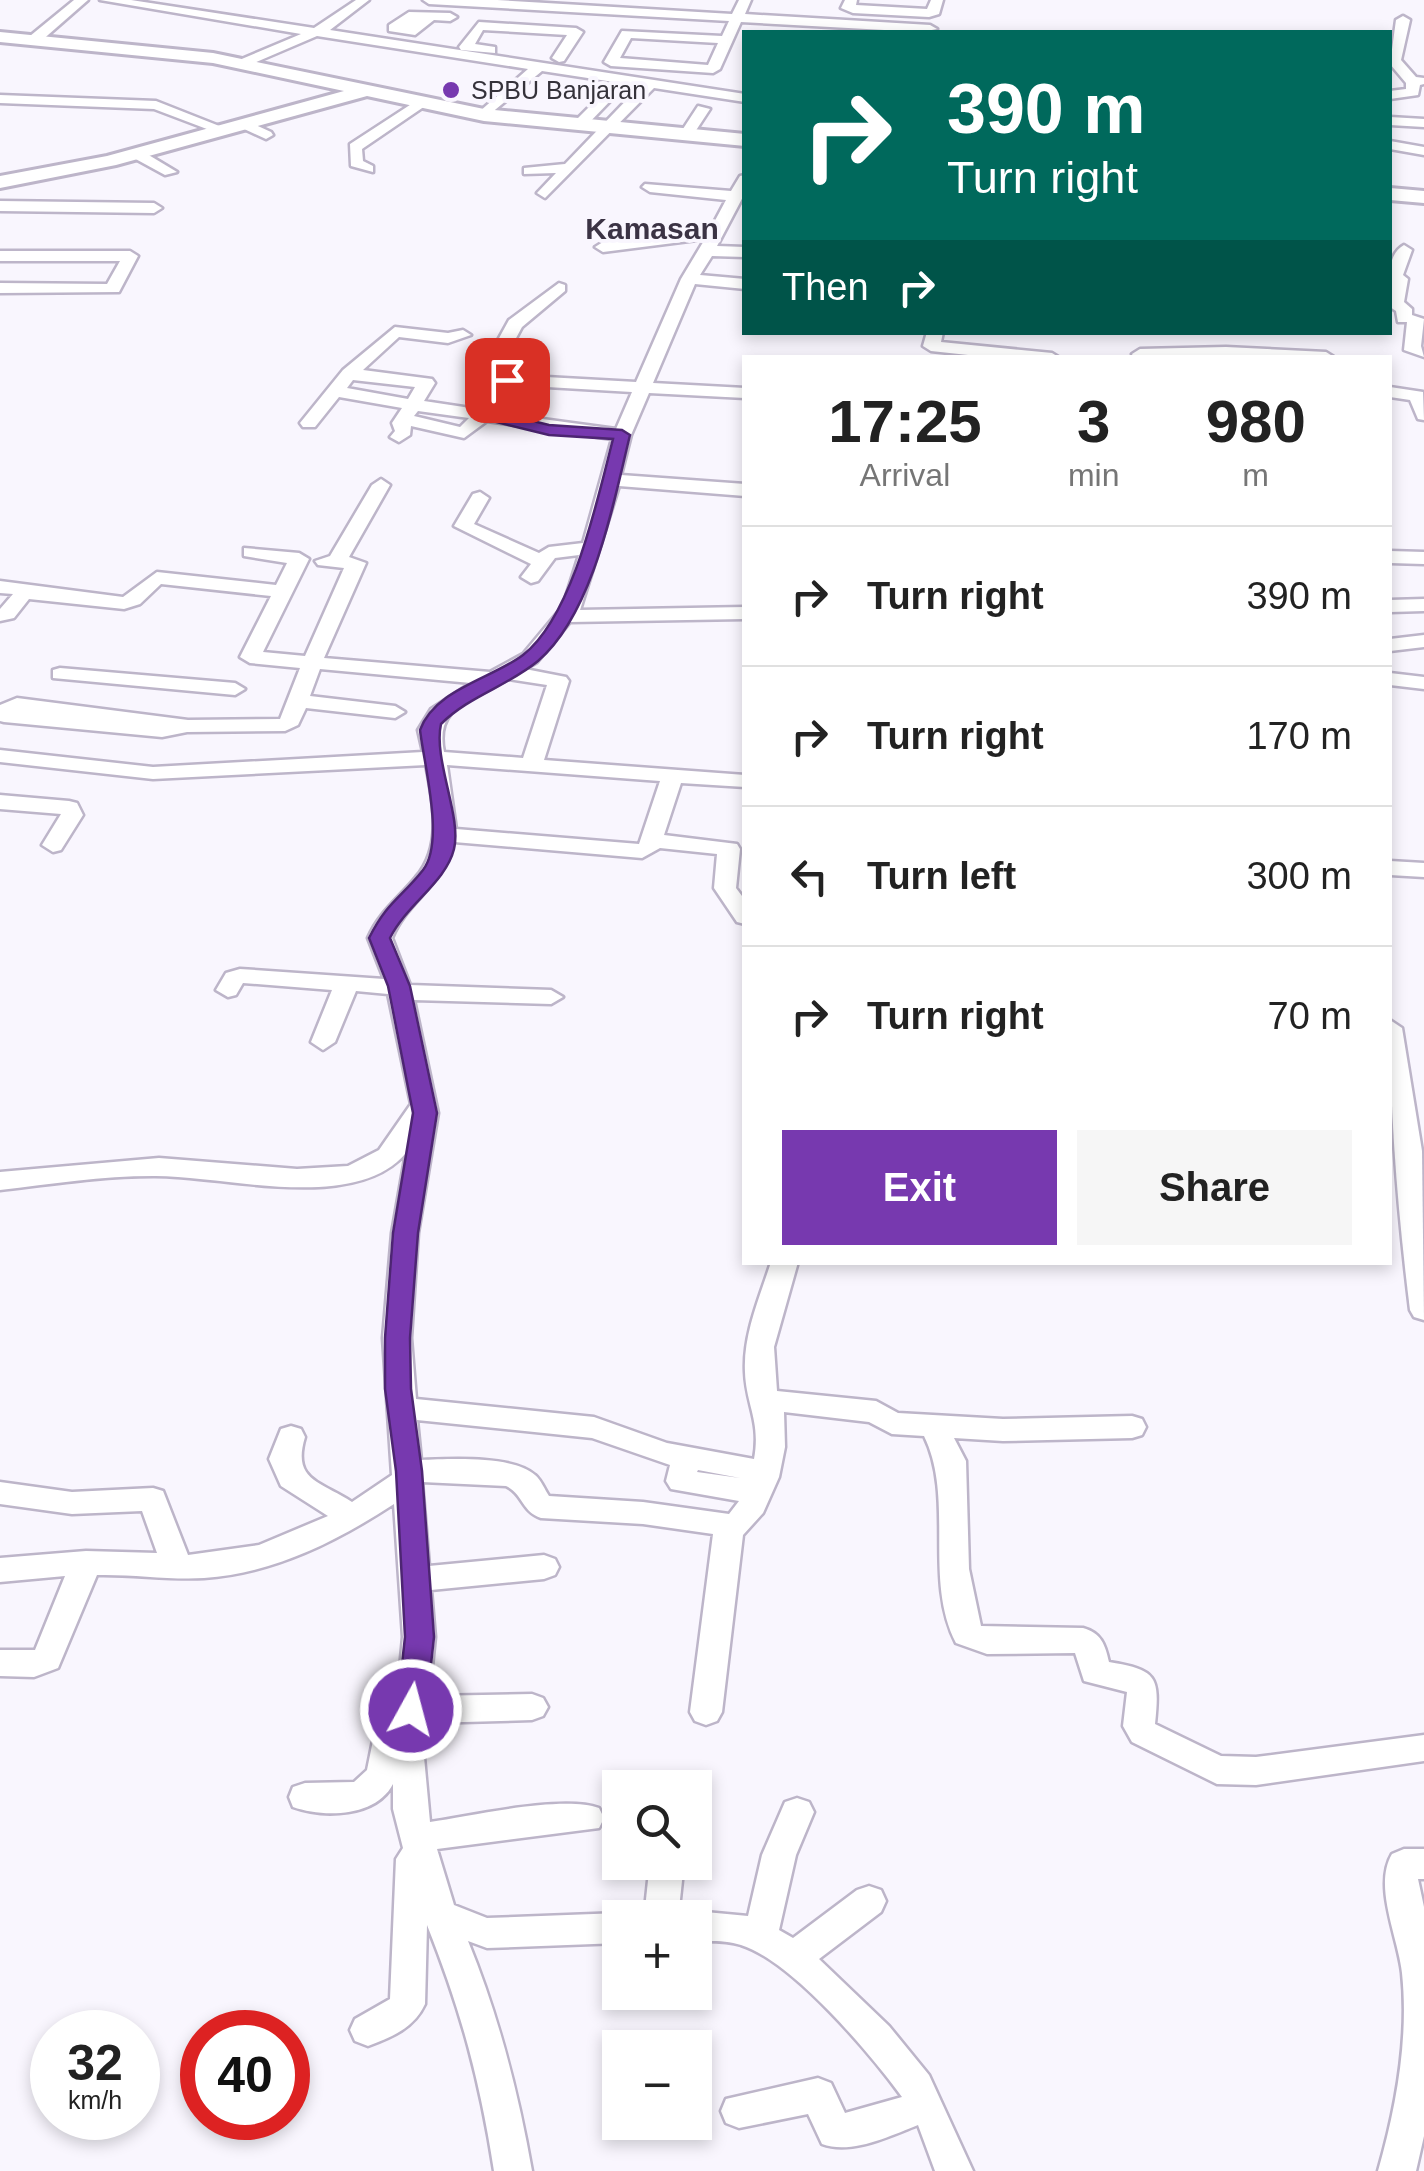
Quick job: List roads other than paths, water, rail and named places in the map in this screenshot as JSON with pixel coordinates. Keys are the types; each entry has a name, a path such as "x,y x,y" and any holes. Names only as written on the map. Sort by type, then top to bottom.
{"main road":[{"path":"0,37 160,51 242,64 484,115 742,140"},
{"path":"0,182 137,154 365,91"},
{"path":"1392,194 1424,197"}],"street":[{"path":"35,39 82,0"},
{"path":"106,0 742,98"},
{"path":"242,64 278,45 316,32 363,0"},
{"path":"696,69 737,19 745,0"},
{"path":"834,0 851,1 850,9 931,13 937,0"},
{"path":"494,2 466,47 561,60 578,27 552,22 560,8"},
{"path":"430,8 494,2 865,28 930,29"},
{"path":"430,8 480,22 576,32"},
{"path":"893,27 898,12"},
{"path":"1392,94 1419,86 1394,60 1403,20"},
{"path":"510,52 526,29"},
{"path":"630,34 721,40 713,69 611,62 630,34"},
{"path":"618,50 705,54"},
{"path":"484,115 539,66"},
{"path":"545,193 650,84"},
{"path":"579,125 608,95"},
{"path":"0,98 156,106 225,131"},
{"path":"368,169 356,163 355,148 421,104"},
{"path":"686,135 703,110"},
{"path":"1392,121 1424,124"},
{"path":"247,125 266,135"},
{"path":"1392,146 1424,151"},
{"path":"137,154 170,172"},
{"path":"529,171 568,168"},
{"path":"514,2171 498,2081 478,2009 428,1884 416,1831 408,1757 420,1637 409,1475 400,1408 398,1338 402,1264 425,1113 376,986 380,938 393,911 434,872 446,835 417,763 429,730 438,714 530,658 566,616 576,598 578,581 606,505 622,435 689,279 740,193 650,187"},
{"path":"0,206 154,208"},
{"path":"0,223 14,216 21,206"},
{"path":"603,247 670,236 742,251"},
{"path":"1424,252 1397,249 1394,277 1400,279 1396,304 1409,318 1412,350 1424,352"},
{"path":"0,256 130,256 113,289 0,288"},
{"path":"689,279 742,284"},
{"path":"559,288 509,332 491,369 503,370 500,378 576,386 742,393"},
{"path":"309,424 349,374 395,332 448,338 463,335"},
{"path":"930,346 1022,355"},
{"path":"1162,355 1286,355"},
{"path":"349,374 426,383 405,420"},
{"path":"502,419 522,388 507,386 507,380"},
{"path":"334,391 405,420 464,434 482,415 542,428 622,435"},
{"path":"1392,392 1418,396 1424,415"},
{"path":"609,480 742,490"},
{"path":"336,562 381,485"},
{"path":"463,526 480,498"},
{"path":"463,526 499,510"},
{"path":"463,526 536,569 560,550 590,548"},
{"path":"188,726 172,720 17,704 8,707 4,716 162,730 285,724 296,708 356,563 251,552"},
{"path":"1392,557 1424,558"},
{"path":"216,726 299,558"},
{"path":"24,593 124,603 133,600 157,578 281,591"},
{"path":"0,587 25,590 24,593"},
{"path":"0,614 7,614 24,593"},
{"path":"680,614 706,602"},
{"path":"1392,606 1424,605"},
{"path":"566,616 742,614"},
{"path":"1392,645 1424,641"},
{"path":"250,658 559,681 532,763"},
{"path":"60,674 234,689"},
{"path":"1392,680 1424,682"},
{"path":"296,708 395,712"},
{"path":"296,708 331,718"},
{"path":"3,761 37,721"},
{"path":"3,761 153,772 325,760 357,766 532,763 742,781"},
{"path":"446,835 642,852 652,840 672,776"},
{"path":"0,802 70,808 72,815 54,846"},
{"path":"652,840 729,849 725,888 742,913"},
{"path":"1392,868 1424,870"},
{"path":"228,990 234,978 240,976 551,997"},
{"path":"323,1042 376,986"},
{"path":"1392,1050 1409,1151 1412,1221 1424,1310"},
{"path":"0,1181 159,1167 347,1175 388,1158 407,1135 422,1104"},
{"path":"0,1570 86,1563 176,1566 241,1561 344,1522 409,1475 484,1472 526,1483 541,1507 642,1512 729,1527 740,1523 761,1482 772,1440 759,1377 760,1357 784,1265"},
{"path":"766,1400 876,1412 892,1423 1003,1430 1132,1427"},
{"path":"400,1408 594,1428 686,1458 680,1481 761,1482"},
{"path":"934,1426 951,1461 954,1569 966,1634 988,1642 1083,1640 1090,1648 1095,1672 1140,1682 1144,1694 1139,1726 1143,1733 1217,1770 1256,1771 1424,1748"},
{"path":"291,1437 284,1460 292,1478 344,1522"},
{"path":"0,1493 72,1503 153,1499 176,1566"},
{"path":"706,1712 729,1527"},
{"path":"0,1663 34,1664 47,1659 86,1563"},
{"path":"417,1580 544,1568"},
{"path":"305,1797 341,1799 362,1794 379,1784 386,1768 395,1706 413,1694 532,1707"},
{"path":"760,1936 779,1855 797,1812"},
{"path":"416,1831 587,1818"},
{"path":"368,2030 400,2013 407,2004 416,1831"},
{"path":"1397,2171 1420,2069 1422,1978 1400,1871 1404,1864 1424,1864"},
{"path":"792,1959 868,1901"},
{"path":"442,1916 487,1933 602,1929"},
{"path":"712,1927 740,1928 760,1936 845,2007 898,2064 927,2104 954,2171"},
{"path":"739,2110 818,2095 835,2132 882,2122 927,2104"}],"place":[{"name":"SPBU Banjaran","path":"451,90"}],"district":[{"name":"Kamasan","path":"652,228"}]}
